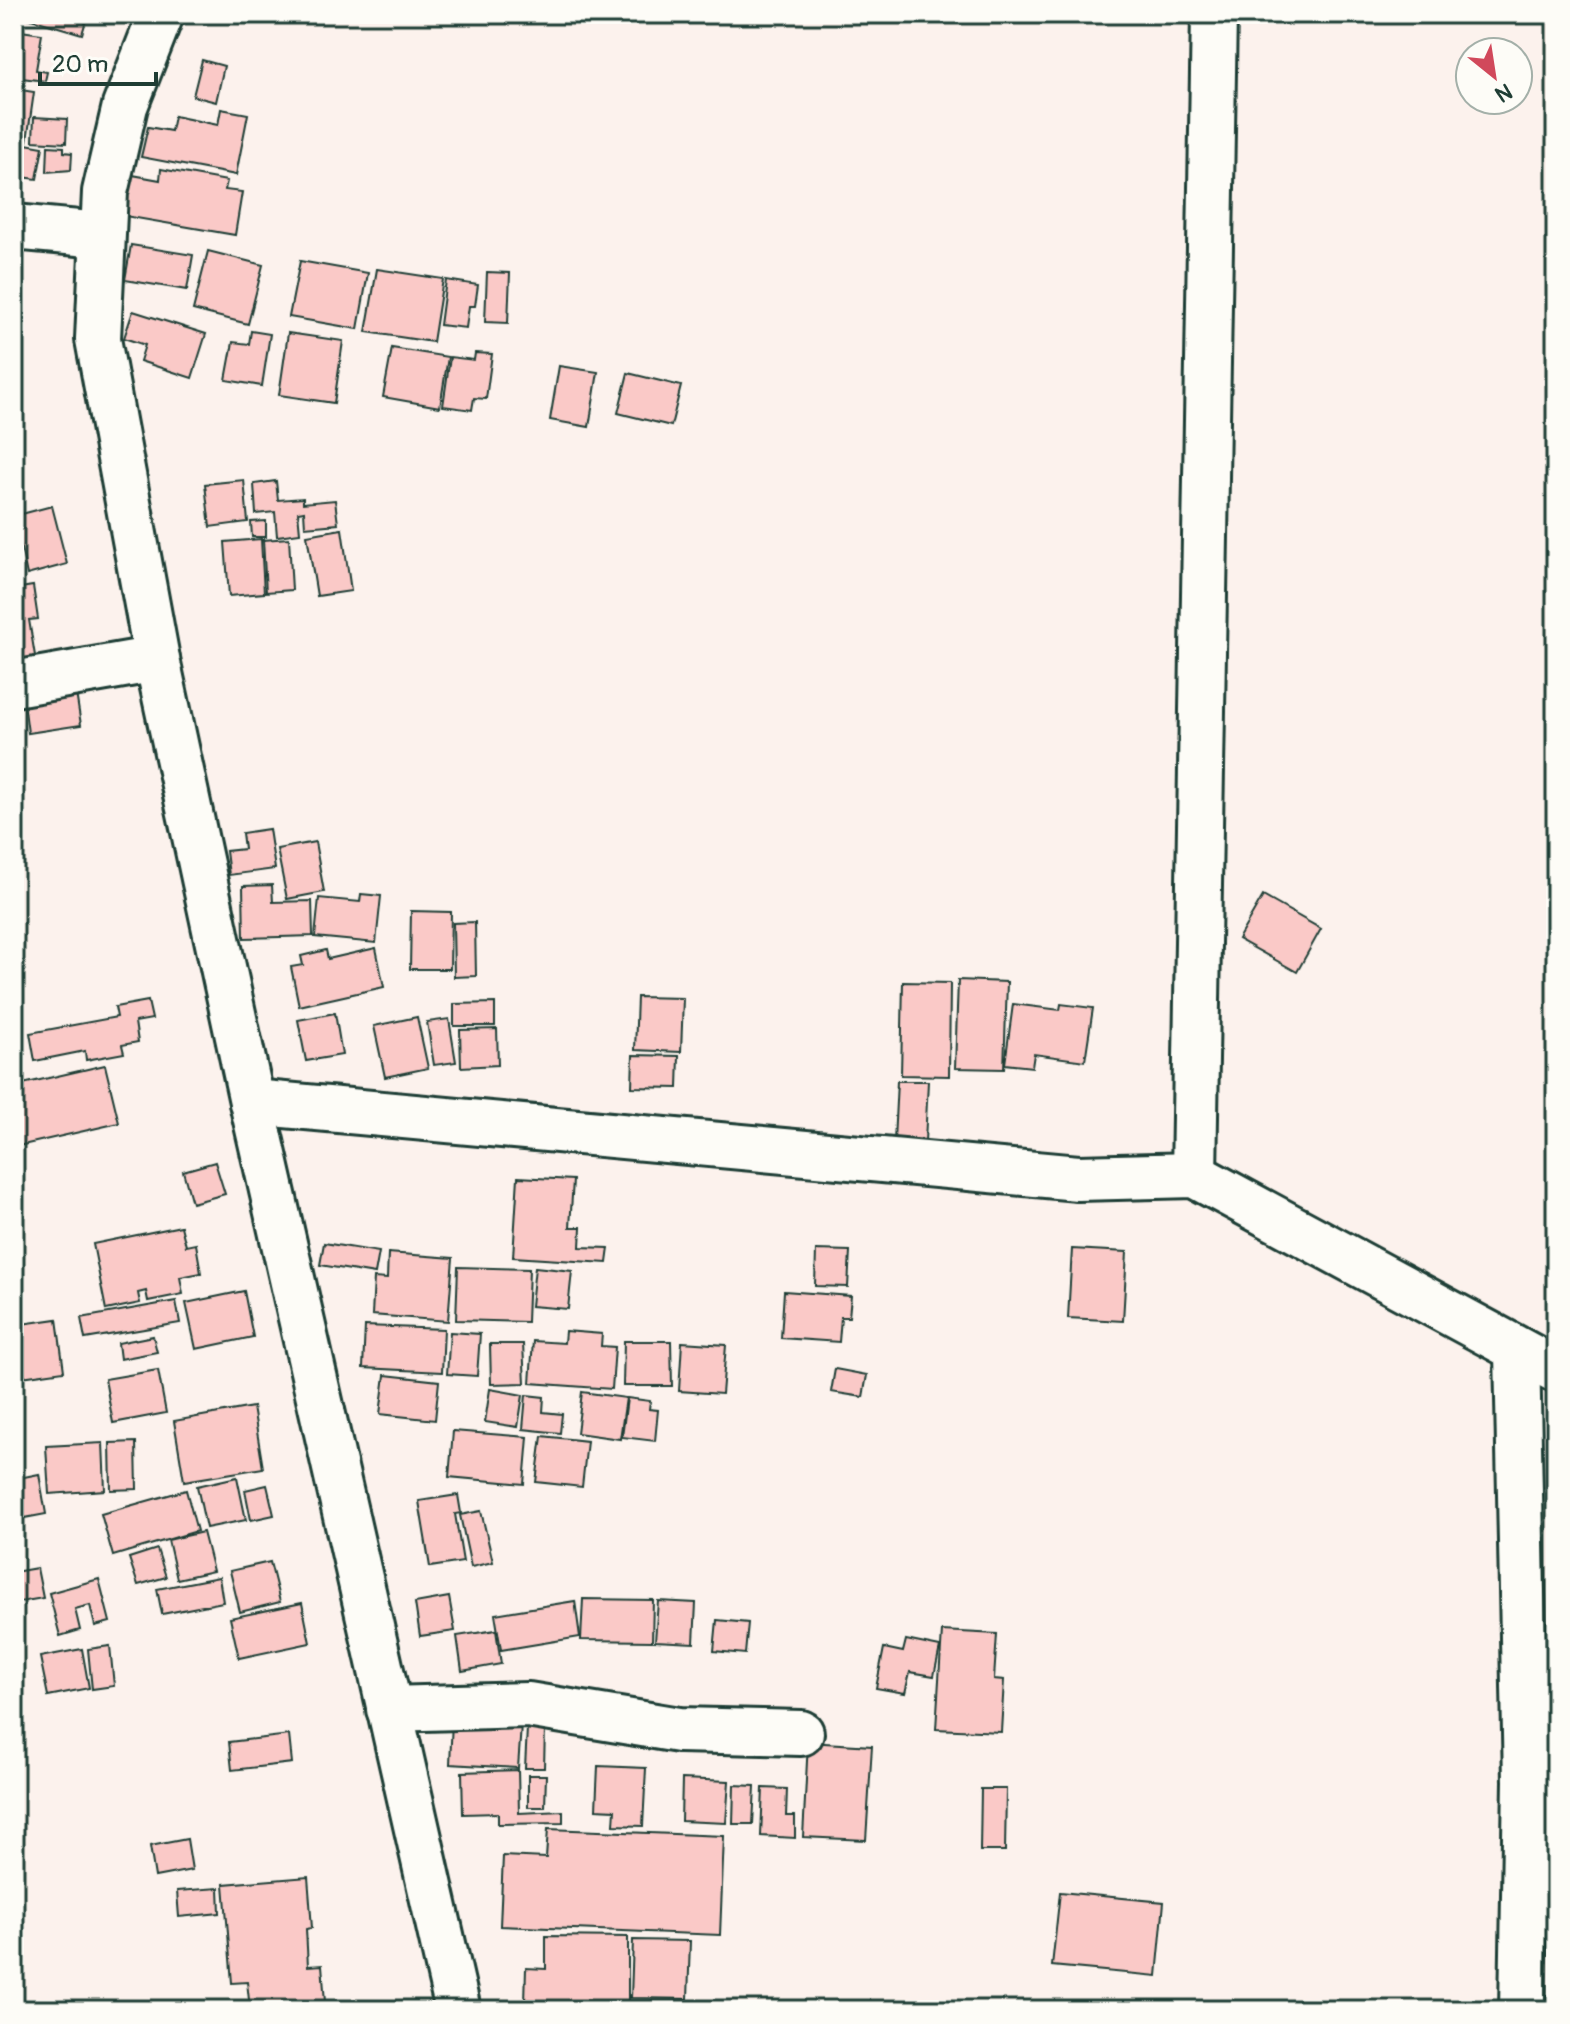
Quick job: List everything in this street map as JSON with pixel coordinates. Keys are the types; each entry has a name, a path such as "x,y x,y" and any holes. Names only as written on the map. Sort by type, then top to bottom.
{"street":[{"path":"161,14 125,106 105,192 100,235 98,339 157,659 252,1102 458,2010"},
{"path":"1194,1175 1214,14"},
{"path":"14,227 100,235"},
{"path":"14,684 157,659"},
{"path":"252,1102 1078,1178 1194,1175 1556,1370"},
{"path":"1517,1351 1526,1781 1522,2010"},
{"path":"389,1709 528,1705 679,1730 801,1733"}],"building":[{"path":"14,14 88,14 82,34"},
{"path":"14,30 42,34 36,70 47,72 45,81 14,77"},
{"path":"202,60 224,66 216,102 193,96"},
{"path":"14,89 34,92 27,141 14,140"},
{"path":"221,109 248,114 236,175 141,157 148,127 171,131 174,116 218,125"},
{"path":"34,117 67,119 66,143 33,141"},
{"path":"14,142 43,147 37,179 14,176"},
{"path":"48,146 64,147 64,152 72,153 71,170 47,172"},
{"path":"161,169 227,181 225,190 242,192 235,235 119,215 127,174 160,180"},
{"path":"131,245 193,255 187,290 125,280"},
{"path":"208,251 263,265 248,324 193,310"},
{"path":"300,261 368,273 358,329 289,317"},
{"path":"377,269 443,279 433,342 366,332"},
{"path":"487,272 510,273 508,323 485,322"},
{"path":"446,280 478,285 475,306 469,306 466,328 440,325"},
{"path":"133,311 206,334 192,378 140,361 145,345 124,338"},
{"path":"251,331 270,334 262,386 226,380 233,342 249,344"},
{"path":"288,333 343,341 334,403 279,395"},
{"path":"392,348 448,357 440,407 383,397"},
{"path":"475,353 492,354 486,399 474,398 472,410 443,406 450,357 474,360"},
{"path":"559,366 598,372 589,427 550,420"},
{"path":"628,373 681,386 671,426 618,413"},
{"path":"244,480 248,522 210,527 205,484"},
{"path":"276,481 278,500 303,498 303,503 335,500 338,524 305,527 304,511 298,512 300,533 277,536 275,512 256,514 254,484"},
{"path":"52,506 67,564 27,575 14,516"},
{"path":"266,521 266,537 252,537 251,522"},
{"path":"342,529 351,591 317,596 307,535"},
{"path":"289,538 292,590 266,592 263,540"},
{"path":"261,539 264,593 229,596 225,542"},
{"path":"33,586 38,619 29,620 36,662 14,666 14,589"},
{"path":"74,680 81,725 28,733 22,688"},
{"path":"269,829 275,869 229,875 226,851 244,849 242,833"},
{"path":"315,842 324,892 287,899 277,849"},
{"path":"272,885 273,902 312,901 313,936 244,938 243,886"},
{"path":"361,894 381,896 376,943 315,937 319,898 360,902"},
{"path":"1263,896 1321,929 1297,972 1238,939"},
{"path":"411,911 451,912 450,969 410,969"},
{"path":"475,922 476,976 454,977 453,923"},
{"path":"376,948 384,987 299,1006 291,967 303,965 301,956 326,950 328,959"},
{"path":"958,980 1007,982 1004,1069 955,1068"},
{"path":"903,982 950,983 949,1076 901,1075"},
{"path":"637,997 683,998 681,1052 635,1050"},
{"path":"148,1001 152,1019 135,1022 138,1042 122,1045 124,1053 86,1060 85,1051 35,1061 30,1033 117,1017 115,1007"},
{"path":"495,1003 495,1026 454,1026 454,1004"},
{"path":"1013,1004 1060,1010 1061,1004 1093,1008 1085,1061 1034,1054 1032,1067 1005,1064"},
{"path":"335,1013 342,1055 306,1061 298,1020"},
{"path":"417,1017 428,1068 385,1077 374,1026"},
{"path":"449,1019 456,1062 434,1065 427,1022"},
{"path":"497,1029 498,1065 461,1067 460,1030"},
{"path":"633,1055 679,1056 678,1088 632,1087"},
{"path":"105,1065 119,1123 14,1147 14,1086"},
{"path":"897,1081 928,1081 925,1142 894,1141"},
{"path":"215,1162 225,1194 192,1203 183,1171"},
{"path":"518,1177 573,1180 570,1227 581,1227 580,1247 609,1248 607,1263 513,1257"},
{"path":"181,1226 186,1246 196,1244 201,1273 180,1277 183,1294 148,1301 146,1291 138,1293 140,1303 106,1310 93,1244"},
{"path":"324,1243 379,1252 375,1274 320,1265"},
{"path":"1072,1249 1127,1252 1123,1321 1068,1318"},
{"path":"816,1250 850,1251 848,1287 815,1286"},
{"path":"388,1253 453,1258 448,1321 372,1315 374,1278 387,1279"},
{"path":"458,1267 529,1269 527,1322 456,1320"},
{"path":"535,1267 572,1271 568,1309 531,1306"},
{"path":"244,1291 253,1337 196,1349 186,1303"},
{"path":"784,1291 851,1296 849,1317 841,1317 839,1342 781,1338"},
{"path":"176,1301 180,1323 85,1339 81,1318"},
{"path":"57,1319 64,1371 14,1378 14,1325"},
{"path":"365,1326 444,1329 442,1372 363,1368"},
{"path":"565,1331 602,1334 601,1346 615,1347 612,1389 530,1383 533,1341 564,1343"},
{"path":"450,1332 480,1334 477,1376 447,1374"},
{"path":"153,1336 157,1352 120,1359 118,1343"},
{"path":"624,1341 671,1341 672,1386 623,1386"},
{"path":"682,1342 726,1345 722,1394 679,1391"},
{"path":"490,1344 523,1344 525,1383 491,1384"},
{"path":"835,1369 867,1375 863,1397 831,1392"},
{"path":"158,1370 166,1413 113,1423 105,1379"},
{"path":"385,1375 439,1381 435,1420 380,1414"},
{"path":"490,1389 523,1395 518,1427 485,1422"},
{"path":"582,1392 626,1398 620,1439 577,1433"},
{"path":"526,1395 544,1397 543,1412 562,1414 560,1433 523,1429"},
{"path":"627,1398 650,1401 649,1409 658,1410 655,1441 622,1437"},
{"path":"253,1407 263,1468 184,1481 174,1421"},
{"path":"453,1431 528,1437 524,1484 449,1477"},
{"path":"542,1436 587,1441 582,1487 536,1482"},
{"path":"136,1442 137,1489 111,1490 110,1443"},
{"path":"103,1443 105,1490 49,1494 46,1446"},
{"path":"39,1474 46,1514 14,1520 14,1479"},
{"path":"237,1477 246,1520 206,1528 197,1486"},
{"path":"267,1485 274,1515 251,1520 245,1490"},
{"path":"186,1490 197,1531 113,1556 101,1514"},
{"path":"458,1495 461,1513 455,1514 463,1562 430,1567 419,1501"},
{"path":"481,1511 493,1562 471,1567 460,1515"},
{"path":"203,1532 213,1571 177,1579 168,1540"},
{"path":"157,1549 166,1577 138,1585 129,1558"},
{"path":"270,1562 280,1602 240,1612 230,1571"},
{"path":"37,1568 43,1598 14,1603 14,1572"},
{"path":"219,1577 223,1602 162,1614 157,1589"},
{"path":"99,1579 110,1622 95,1626 90,1605 75,1609 80,1630 60,1636 49,1593"},
{"path":"449,1597 455,1631 420,1636 415,1603"},
{"path":"583,1599 653,1600 652,1641 581,1640"},
{"path":"575,1601 580,1637 501,1650 495,1614"},
{"path":"658,1601 696,1603 694,1643 655,1641"},
{"path":"302,1603 310,1643 239,1658 230,1618"},
{"path":"717,1620 748,1623 745,1654 714,1651"},
{"path":"496,1630 501,1664 462,1671 457,1636"},
{"path":"942,1631 997,1634 994,1679 1004,1680 1001,1732 936,1729"},
{"path":"906,1640 940,1647 934,1676 910,1672 905,1693 876,1688 884,1648 903,1652"},
{"path":"110,1646 114,1686 92,1689 88,1649"},
{"path":"82,1649 89,1688 48,1696 40,1657"},
{"path":"452,1721 521,1725 518,1768 450,1764"},
{"path":"527,1728 545,1728 544,1768 525,1768"},
{"path":"289,1735 292,1763 232,1770 229,1742"},
{"path":"808,1742 872,1746 866,1840 803,1837"},
{"path":"598,1766 646,1768 643,1826 614,1825 615,1810 596,1809"},
{"path":"518,1770 519,1813 563,1811 563,1823 498,1824 498,1813 463,1814 462,1772"},
{"path":"528,1775 546,1775 545,1807 528,1807"},
{"path":"682,1779 729,1781 726,1823 681,1821"},
{"path":"734,1785 755,1786 753,1824 733,1824"},
{"path":"763,1788 787,1789 786,1816 795,1816 795,1838 761,1836"},
{"path":"981,1789 1006,1789 1005,1851 980,1851"},
{"path":"548,1829 724,1836 720,1935 500,1926 503,1856 546,1858"},
{"path":"187,1839 192,1870 155,1877 150,1846"},
{"path":"308,1877 312,1928 306,1929 308,1966 322,1965 325,2002 250,2009 247,1982 232,1983 224,1884"},
{"path":"219,1888 220,1913 179,1917 177,1891"},
{"path":"1060,1892 1164,1902 1157,1976 1052,1966"},
{"path":"546,1936 628,1937 628,2010 547,2010 547,2002 525,2002 526,1968 546,1969"},
{"path":"633,1940 690,1941 688,1999 631,1998"}]}
